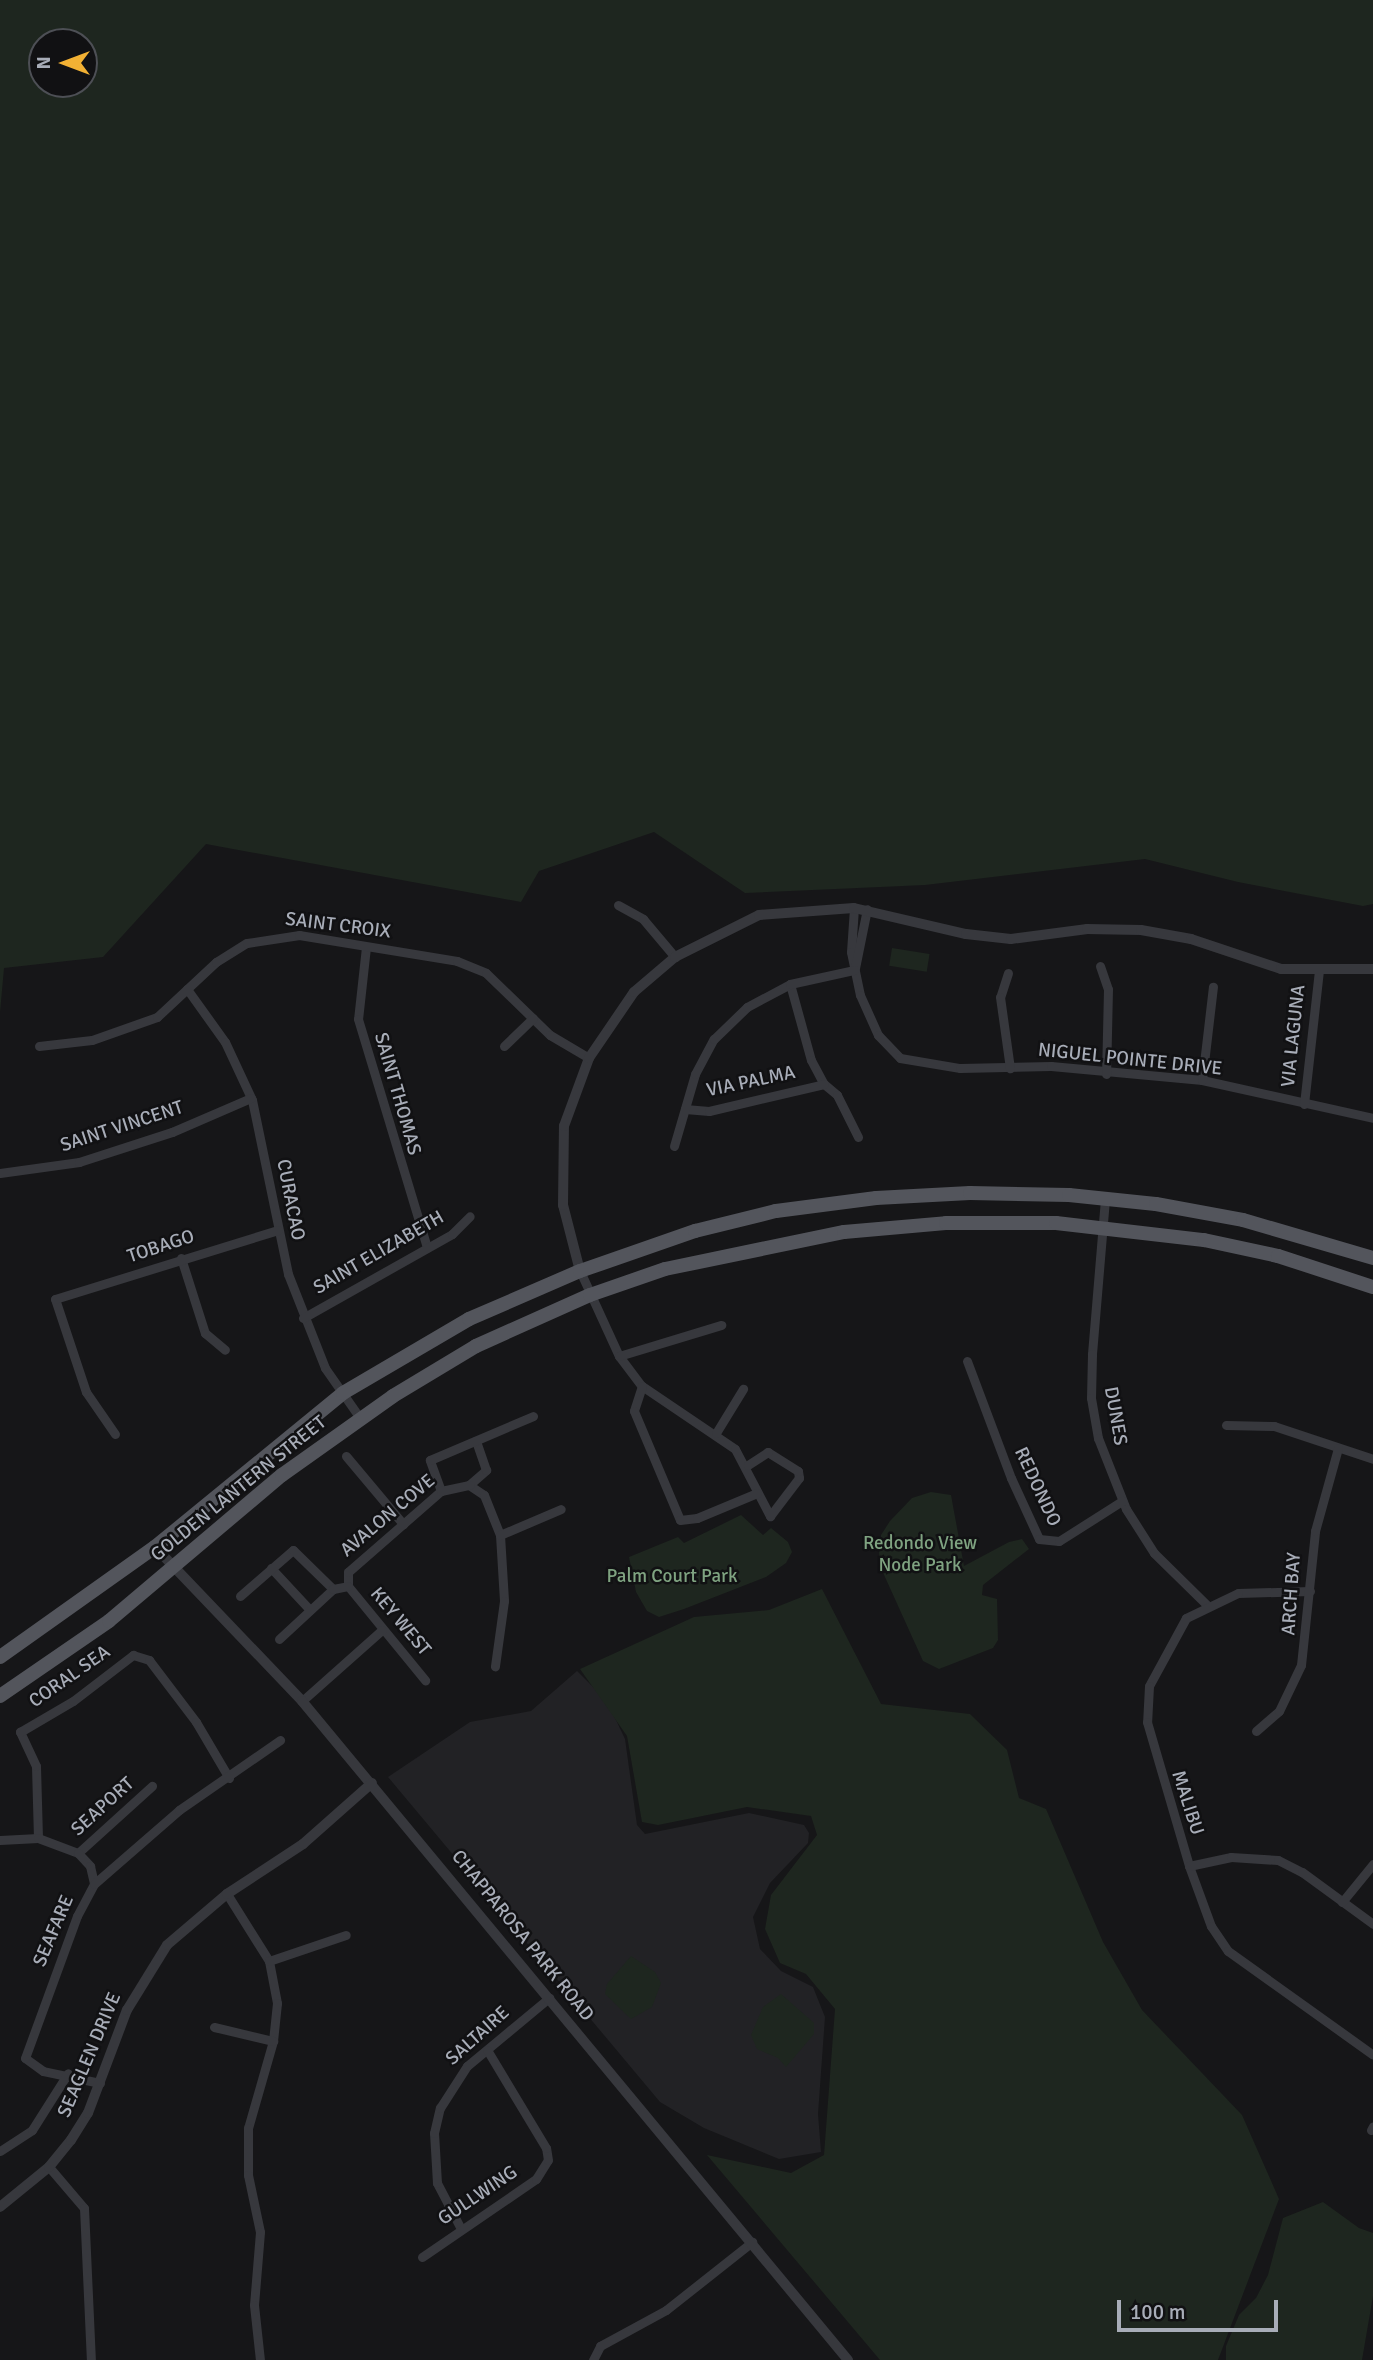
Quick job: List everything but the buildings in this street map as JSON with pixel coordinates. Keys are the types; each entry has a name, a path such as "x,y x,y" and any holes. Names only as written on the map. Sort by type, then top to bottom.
{"main road":[{"name":"GOLDEN LANTERN STREET","path":"0,1657 155,1547 343,1393 469,1320 580,1271 695,1231 812,1206 970,1193 1105,1199 1243,1220 1373,1258"},
{"name":"GOLDEN LANTERN STREET","path":"0,1696 53,1663 175,1566 282,1475 360,1418 476,1346 590,1296 699,1261 844,1232 960,1223 1101,1226 1278,1256 1373,1287"}],"street":[{"path":"618,905 643,919 675,957"},
{"path":"748,1465 768,1452 800,1475 770,1516 757,1493 748,1465 716,1433 642,1386 619,1356 580,1271 563,1205 564,1126 589,1058 634,992 675,957 759,915 853,908 867,909 966,934 1012,939 1087,929 1141,930 1191,939 1281,969 1373,969"},
{"name":"NIGUEL POINTE DRIVE","path":"853,908 854,970 867,1017 900,1058 931,1065 1010,1068 1051,1066 1106,1074 1202,1080 1373,1118"},
{"name":"NIGUEL POINTE DRIVE","path":"854,970 867,909"},
{"name":"SAINT CROIX","path":"39,1046 92,1040 157,1017 216,962 247,943 269,936 299,935 457,961 486,973 550,1035 589,1058"},
{"name":"SAINT THOMAS","path":"366,947 358,1019 427,1248"},
{"path":"1100,966 1108,989 1106,1074"},
{"path":"674,1146 695,1074 714,1039 747,1007 790,984 854,970"},
{"name":"VIA LAGUNA","path":"1304,1104 1319,971"},
{"path":"1008,973 1000,997 1010,1068"},
{"path":"790,984 804,1044 824,1084 837,1095 858,1137"},
{"path":"1202,1080 1213,987"},
{"name":"CURACAO","path":"187,989 225,1042 251,1098 278,1230 303,1318 325,1367 360,1418"},
{"path":"504,1046 533,1018"},
{"name":"VIA PALMA","path":"684,1109 709,1111 824,1084"},
{"name":"SAINT VINCENT","path":"0,1173 79,1161 172,1132 251,1098"},
{"name":"DUNES","path":"1105,1199 1091,1398 1098,1438 1122,1501 1154,1553 1207,1605"},
{"name":"SAINT ELIZABETH","path":"303,1318 427,1248 470,1216"},
{"name":"TOBAGO","path":"115,1434 86,1392 55,1299 278,1230"},
{"path":"181,1258 205,1333 225,1350"},
{"path":"619,1356 721,1325"},
{"name":"REDONDO","path":"967,1361 1011,1478 1039,1539 1059,1541 1122,1501"},
{"path":"642,1386 634,1411 680,1520 697,1518 757,1493"},
{"path":"716,1433 743,1389"},
{"path":"441,1491 430,1460 533,1416"},
{"path":"1226,1425 1274,1426 1373,1459"},
{"path":"476,1441 486,1470 469,1485 484,1495 500,1535 504,1601 495,1666"},
{"name":"ARCH BAY","path":"1256,1731 1279,1711 1301,1665 1315,1531 1338,1448"},
{"path":"346,1456 403,1524"},
{"name":"AVALON COVE","path":"333,1589 348,1586 348,1572 441,1491 469,1485"},
{"path":"500,1535 561,1509"},
{"name":"CHAPPAROSA PARK ROAD","path":"155,1547 302,1700 847,2360"},
{"path":"240,1596 293,1550 333,1589 279,1639"},
{"path":"271,1568 310,1610"},
{"name":"KEY WEST","path":"348,1586 425,1680"},
{"name":"MALIBU","path":"1310,1591 1238,1593 1207,1605 1186,1618 1149,1686 1147,1722 1154,1755 1189,1866 1211,1926 1228,1951 1373,2054"},
{"path":"302,1700 382,1630"},
{"name":"CORAL SEA","path":"38,1838 36,1766 20,1732 73,1701 134,1655 149,1660 196,1722 229,1778"},
{"name":"SEAFARE","path":"100,2083 68,2073 43,2070 25,2058 77,1916 94,1884 179,1810 229,1778 280,1740"},
{"name":"SEAGLEN DRIVE","path":"0,2207 49,2168 88,2113 143,1981 167,1945 227,1894 303,1844 372,1783"},
{"name":"SEAPORT","path":"78,1853 152,1786"},
{"name":"SEAPORT","path":"0,1840 38,1838 78,1853 90,1866 94,1884"},
{"path":"1189,1866 1231,1857 1278,1860 1302,1872 1373,1924"},
{"path":"1342,1902 1373,1864"},
{"path":"227,1894 269,1962 277,2003 274,2041 248,2129 248,2175 260,2232 254,2305 260,2360"},
{"path":"269,1962 346,1935"},
{"name":"SALTAIRE","path":"460,2227 437,2183 434,2133 452,2085 487,2050 549,1997"},
{"path":"214,2027 274,2041"},
{"name":"GULLWING","path":"422,2257 460,2227 536,2179 548,2160 546,2148 487,2050"},
{"path":"0,2151 32,2130 68,2073"},
{"path":"49,2168 84,2208 91,2360"},
{"path":"593,2360 600,2346 666,2310 752,2242"}],"shaded area":[{"path":"577,1671 607,1701 625,1739 637,1825 645,1834 749,1813 804,1825 809,1833 808,1843 770,1883 753,1917 760,1949 781,1971 813,1987 825,2017 818,2114 821,2152 779,2159 704,2128 660,2102 388,1777 470,1722 531,1711"}],"green space":[{"path":"0,0 1373,0 1373,904 1363,906 1238,882 1145,859 925,885 745,893 654,832 539,871 521,902 206,844 103,957 4,968 0,1012"},
{"path":"892,948 930,954 927,972 889,966"},
{"name":"Redondo View Node Park","path":"931,1492 951,1495 964,1566 1009,1542 1022,1539 1029,1549 983,1585 982,1595 997,1599 998,1640 993,1648 939,1669 923,1661 880,1566 879,1553 881,1535 890,1521 912,1498"},
{"name":"Palm Court Park","path":"741,1515 763,1535 771,1528 788,1542 792,1552 786,1563 766,1577 684,1609 659,1617 647,1611 636,1592 629,1557 678,1537 684,1543"},
{"path":"822,1589 881,1704 970,1714 1007,1750 1019,1798 1046,1809 1103,1942 1142,2010 1242,2115 1279,2199 1218,2360 880,2360 707,2155 791,2173 824,2155 835,2009 806,1974 780,1963 765,1929 771,1895 817,1835 811,1816 747,1807 658,1825 642,1822 627,1736 580,1669 694,1617 769,1610"},
{"path":"631,1956 655,1972 661,1983 652,2007 631,2019 605,1994 607,1984"},
{"path":"781,1994 814,2023 814,2034 786,2067 778,2058 757,2049 751,2035 763,2007"},
{"path":"1323,2202 1359,2228 1373,2233 1373,2296 1362,2360 1226,2360 1226,2346 1239,2315 1256,2298 1268,2275 1283,2218"}]}
